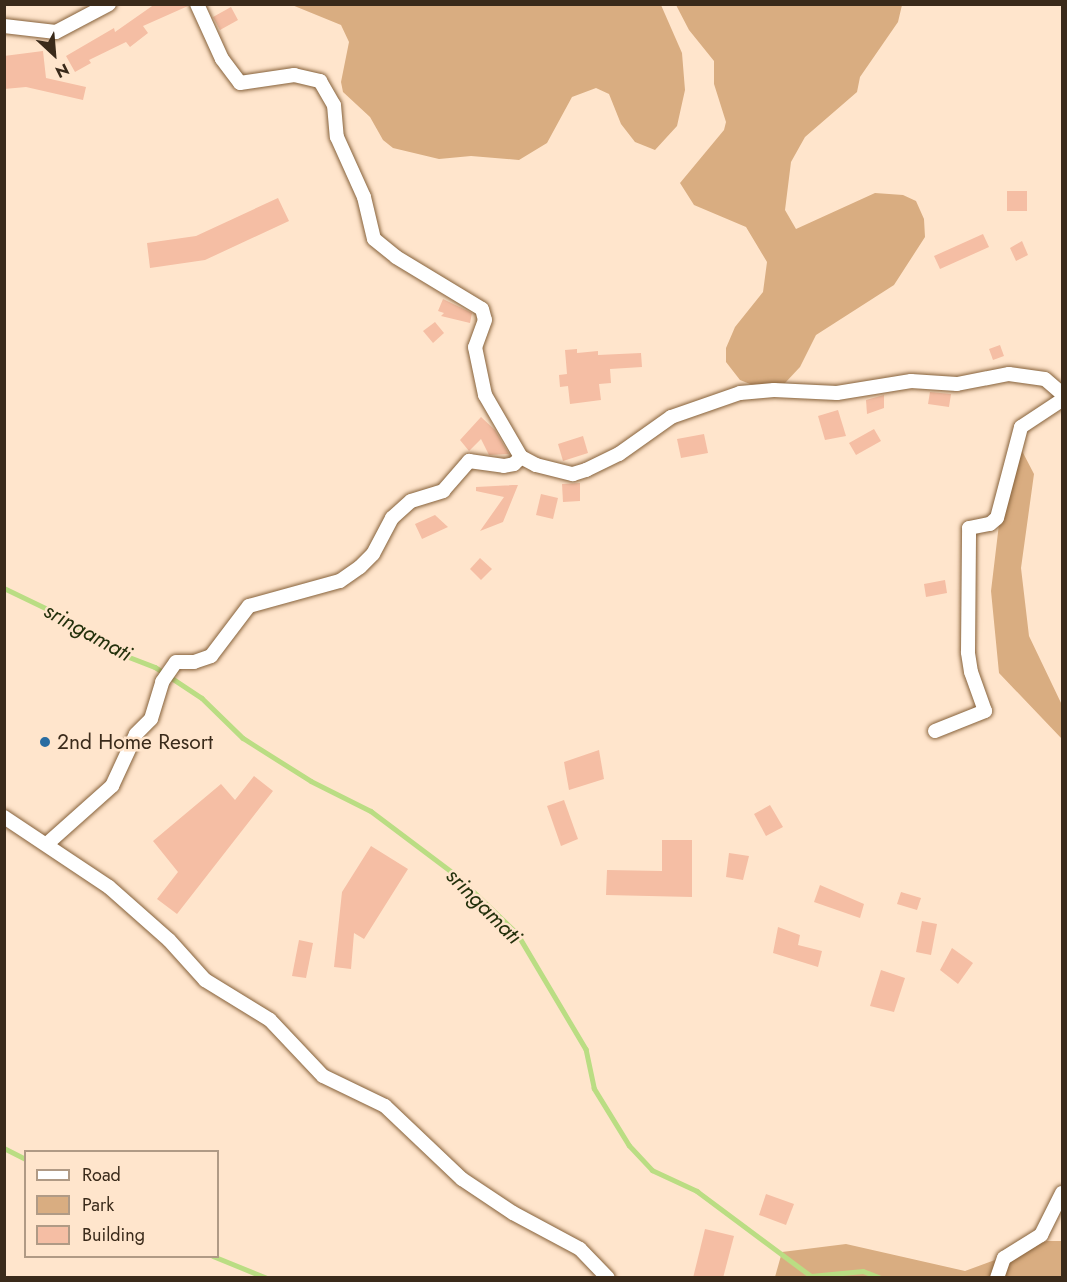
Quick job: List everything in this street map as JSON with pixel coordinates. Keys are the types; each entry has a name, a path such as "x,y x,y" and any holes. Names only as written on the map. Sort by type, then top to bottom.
{"street":[{"path":"4,26 56,32 109,4"},
{"path":"197,4 222,59 240,83 294,75 320,81 334,105 337,137 364,197 374,240 396,257 482,309 485,320 475,347 476,364 484,395 521,457 553,471 573,474 620,453 678,414 740,393 774,390 837,393 911,381 957,384 1009,374 1045,379 1062,394"},
{"path":"935,731 985,711 971,672 968,652 969,528 990,524 997,518 1021,427 1062,400"},
{"path":"48,843 112,786 136,734 151,719 162,682 176,662 194,662 211,656 249,606 340,581 360,567 373,554 392,518 411,501 443,491 469,461 504,466 514,465 521,457"},
{"path":"4,817 48,843 141,914 214,988 270,1020 323,1076 385,1106 471,1185 580,1249 608,1278"},
{"path":"997,1278 1004,1258 1041,1235 1062,1193"}],"green space":[{"path":"292,5 661,5 682,53 685,90 677,126 655,150 635,142 621,124 609,94 596,88 572,97 547,143 519,160 471,156 439,159 393,148 383,140 370,117 343,92 341,82 349,42 341,25"},
{"path":"676,5 902,5 898,22 860,77 857,92 805,137 791,162 785,210 796,229 875,193 903,195 916,201 924,219 925,237 894,285 816,335 800,367 785,383 755,386 740,380 726,362 726,348 735,327 763,292 767,262 746,227 694,205 680,183 724,130 726,122 714,84 714,61 689,30"},
{"path":"1021,449 1034,474 1021,568 1029,636 1062,705 1062,739 999,673 991,591 1002,499"},
{"path":"1047,1241 1062,1241 1062,1277 775,1277 782,1252 846,1244 965,1271"}],"building":[{"path":"155,4 188,6 143,26 148,33 130,47 126,42 89,60 91,63 75,72 66,56 114,28 115,32"},
{"path":"231,7 238,20 220,30 213,17"},
{"path":"43,51 46,78 86,87 83,100 26,87 4,89 4,56"},
{"path":"1007,191 1027,191 1027,211 1007,211"},
{"path":"278,198 289,221 205,260 150,268 147,243 196,236"},
{"path":"983,234 989,247 940,269 934,256"},
{"path":"1022,241 1028,255 1016,261 1010,248"},
{"path":"443,299 472,313 470,323 441,316 444,313 438,311"},
{"path":"435,322 444,333 433,343 423,331"},
{"path":"1000,345 1004,356 993,360 989,349"},
{"path":"577,349 577,353 598,351 598,355 641,353 642,367 610,369 611,383 599,384 601,400 570,404 568,386 560,387 559,375 567,374 565,350"},
{"path":"930,392 951,394 949,407 928,404"},
{"path":"884,395 884,408 867,414 866,400"},
{"path":"838,410 846,436 825,440 818,416"},
{"path":"481,417 495,430 509,454 489,455 481,439 469,451 460,440"},
{"path":"874,429 881,441 856,455 849,443"},
{"path":"704,434 708,453 681,458 677,439"},
{"path":"583,436 588,453 563,461 558,444"},
{"path":"580,483 580,501 563,502 562,484"},
{"path":"518,485 503,522 480,531 504,497 476,491 476,487"},
{"path":"541,494 558,498 553,519 536,515"},
{"path":"435,515 448,527 422,539 415,524"},
{"path":"480,558 492,569 481,580 470,569"},
{"path":"945,580 947,593 926,597 924,584"},
{"path":"599,750 604,779 569,790 564,762"},
{"path":"254,776 273,791 177,914 157,899 178,872 153,841 221,784 235,800"},
{"path":"564,800 578,839 561,846 547,806"},
{"path":"770,805 783,827 766,836 754,814"},
{"path":"662,840 692,840 692,897 606,895 607,870 662,871"},
{"path":"371,846 408,869 364,939 354,933 351,969 334,967 342,892"},
{"path":"729,853 749,856 743,880 726,877"},
{"path":"820,885 864,904 860,918 814,902"},
{"path":"901,892 921,898 917,910 897,904"},
{"path":"922,921 937,924 931,955 916,952"},
{"path":"778,927 800,935 798,945 822,951 818,967 773,953"},
{"path":"299,940 313,943 306,978 292,976"},
{"path":"952,948 973,963 958,984 940,970"},
{"path":"881,970 905,978 894,1012 870,1006"},
{"path":"766,1194 794,1204 786,1225 759,1215"},
{"path":"705,1229 734,1236 723,1278 693,1278"}],"waterway":[{"name":"sringamati","path":"4,588 58,614 111,650 155,667 202,698 243,738 311,781 371,811 456,875 517,933 586,1049 594,1088 629,1145 652,1170 697,1191 811,1276 863,1271 881,1278"},
{"path":"4,1148 24,1158"},
{"path":"218,1258 267,1278"}],"place":[{"name":"2nd Home Resort","path":"45,742"}]}
